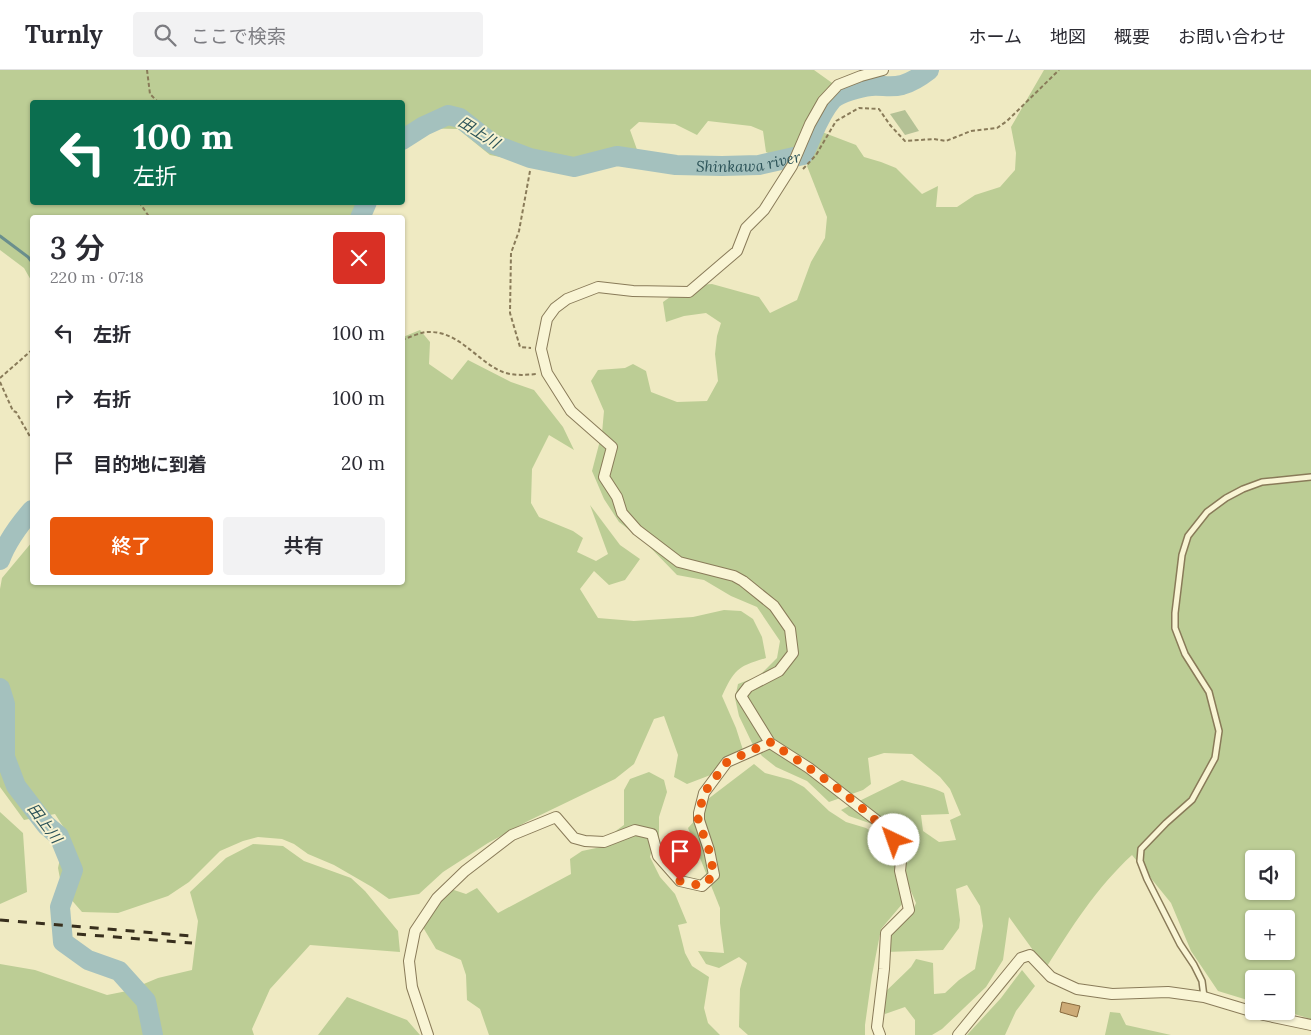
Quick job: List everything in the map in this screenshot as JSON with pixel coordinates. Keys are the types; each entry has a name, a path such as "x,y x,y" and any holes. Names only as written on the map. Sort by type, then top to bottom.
{"street":[{"path":"880,1035 877,1027 886,933 909,910 900,871 901,861 894,840 880,823 809,768 770,742 741,696 748,688 779,671 793,654 790,629 774,606 743,581 734,576 679,562 637,530 622,513 617,497 604,478 612,448 571,411 547,373 541,349 547,318 555,308 567,299 598,287 633,291 689,292 737,251 746,228 764,210 792,166 810,124 823,101 838,85 883,70"},
{"path":"428,1035 412,987 409,961 415,932 437,898 465,871 512,835 556,817 574,838 585,841 604,842 635,830 652,834 658,856 680,881 702,886 714,875 709,850 698,820 704,793 727,762 770,742"},
{"path":"958,1035 1021,958 1030,955 1051,977 1077,989 1112,994 1168,992 1204,997 1264,1015 1311,1025"}],"lane":[{"path":"1204,997 1202,981 1172,928 1140,861 1140,849 1192,800 1215,758 1218,740 1219,731 1209,692 1185,654 1175,628 1182,555 1188,536 1198,522 1207,512 1226,498 1242,489 1262,482 1311,477"}],"path":[{"path":"147,70 150,94 156,100"},
{"path":"792,166 801,171 816,155 836,120 860,108 879,109 890,125 905,141 934,139 946,141 971,131 997,128 1008,121 1059,70"},
{"path":"530,170 519,232 511,253 510,313 520,347 541,349"},
{"path":"405,339 428,331 459,340 484,361 502,372 513,375 547,373"},
{"path":"0,378 30,352"},
{"path":"0,382 13,411 16,412 30,436"}],"green space":[{"path":"0,70 814,70 835,85 819,97 800,137 799,150 785,161 766,152 763,131 751,126 708,121 697,135 675,124 639,122 630,130 640,158 613,160 574,172 490,155 458,129 410,128 405,131 405,100 30,100 30,205 360,205 358,215 30,215 30,278 24,268 0,250"},
{"path":"1044,70 1311,70 1311,1019 1295,1014 1295,970 1245,970 1245,999 1218,991 1191,951 1171,903 1132,855 1096,894 1046,968 1009,917 1003,960 986,987 942,1029 932,1035 915,1035 915,1020 905,1007 885,1014 881,996 911,967 916,959 933,963 934,994 945,993 975,969 983,926 980,906 967,885 956,889 960,920 959,928 943,950 886,952 889,929 910,917 916,903 888,837 872,824 849,816 841,810 902,780 944,793 949,814 921,815 923,831 939,842 956,840 950,820 961,815 950,789 940,777 912,754 884,753 868,758 871,784 863,790 829,802 807,781 776,767 762,756 752,743 739,716 735,698 738,684 759,676 777,658 780,641 757,607 731,596 704,580 677,575 644,541 619,522 604,499 592,471 602,433 604,411 591,381 598,370 625,368 633,364 646,371 651,392 677,402 707,401 718,381 715,354 721,323 706,313 684,316 666,322 663,302 680,290 712,284 759,297 770,313 797,300 811,262 825,238 827,217 807,166 822,132 856,145 864,157 896,168 922,194 938,186 936,207 957,207 975,195 1000,187 1015,170 1016,153 1011,127"},
{"path":"905,110 919,131 905,135 890,114"},
{"path":"420,330 430,342 429,364 452,380 468,360 511,382 534,390 563,427 574,450 549,435 532,469 531,503 539,517 573,531 583,538 577,552 596,561 608,554 590,505 620,545 640,559 625,580 609,585 594,571 580,589 598,618 634,621 693,617 724,610 741,611 753,619 762,637 766,658 738,670 730,680 722,696 743,750 721,771 687,784 674,777 678,755 664,716 654,719 634,764 615,779 528,821 488,843 443,872 419,894 389,899 334,865 308,854 294,844 282,839 258,837 220,851 189,882 168,896 118,913 82,912 62,889 58,868 66,831 55,814 24,820 0,787 0,589 2,578 30,544 30,585 405,585 405,336"},
{"path":"754,764 765,773 791,780 804,787 829,811 846,822 866,828 881,838 892,851 903,890 903,903 881,929 872,975 865,1035 748,1035 739,1027 740,989 747,963 739,957 719,968 706,964 698,951 724,953 720,908 688,828 698,817 708,799"},
{"path":"649,772 664,780 667,792 659,817 659,839 653,845 650,857 660,877 675,894 687,923 678,925 685,953 692,966 709,977 704,1008 708,1023 720,1035 489,1035 480,1009 467,1000 466,975 461,960 436,949 421,924 445,887 466,894 477,888 498,913 571,874 570,859 582,851 601,847 624,825 624,790 630,779"},
{"path":"0,812 23,833 27,892 0,904"},
{"path":"253,844 283,846 304,861 351,878 365,891 398,931 400,952 310,945 270,989 252,1029 254,1035 0,1035 0,964 35,970 107,995 127,991 158,978 192,970 198,921 190,892 226,858"},
{"path":"1022,970 1035,986 1016,1011 1005,1035 967,1035 1001,998"},
{"path":"347,997 407,1020 420,1035 318,1035"},
{"path":"1110,1012 1120,1013 1126,1025 1171,1035 1105,1035"}],"building":[{"path":"1062,1002 1080,1006 1077,1017 1060,1012"}],"waterway":[{"name":"Shinkawa river","path":"405,138 424,126 448,115 460,118 493,144 530,158 574,167 617,156 676,165 759,165 803,155 823,113 835,97 867,87 902,85 916,79 929,70"},
{"name":"田上川","path":"361,215 366,205"},
{"path":"0,236 30,260"},
{"name":"田上川","path":"0,560 6,546 30,512"},
{"name":"田上川","path":"0,688 5,704 5,757 16,786 46,825 59,836 73,870 60,907 63,942 88,960 119,971 146,1001 153,1035"}],"railway":[{"path":"0,920 192,936"},
{"path":"77,934 192,943"}],"route":[{"path":"680,881 702,886 714,875 709,850 698,820 704,793 727,762 770,742 809,768 880,823 894,840"}]}
